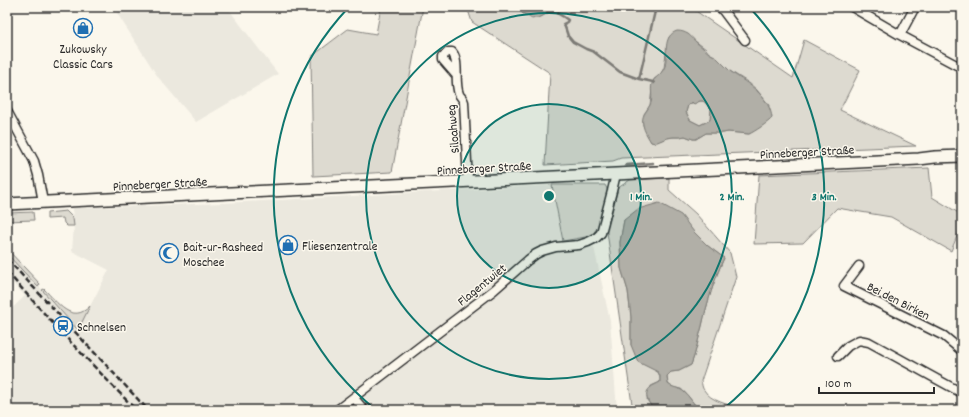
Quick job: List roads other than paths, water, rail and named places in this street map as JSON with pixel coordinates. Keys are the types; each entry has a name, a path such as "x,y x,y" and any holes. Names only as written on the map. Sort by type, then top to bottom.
{"main road":[{"name":"Pinneberger Straße","path":"7,204 613,175 962,156"}],"street":[{"path":"722,7 721,8 745,40"},
{"path":"852,7 900,35 962,68"},
{"path":"900,35 915,7"},
{"name":"Siloahweg","path":"456,75 458,93 464,102 468,182"},
{"path":"7,111 34,161 43,202"},
{"name":"Flagentwiet","path":"337,410 494,290 536,254 556,247 579,244 596,238 601,233 612,191 613,175"},
{"name":"Bei den Birken","path":"859,266 844,286 944,336 962,351"},
{"path":"838,356 848,346 859,340 869,342 962,393"},
{"path":"354,398 364,410"}],"waterway":[{"path":"639,79 656,7"},
{"path":"544,13 554,12 568,20 563,24 568,36 573,42 594,52 620,72 654,83"},
{"path":"626,165 653,163"}],"railway":[{"path":"7,259 148,410"},
{"path":"7,272 59,330 136,410"}],"place":[{"name":"Zukowsky Classic Cars","path":"83,28"},
{"name":"Fliesenzentrale","path":"288,245"},
{"name":"Bait-ur-Rasheed Moschee","path":"169,253"},
{"name":"Schnelsen","path":"63,326"}]}
